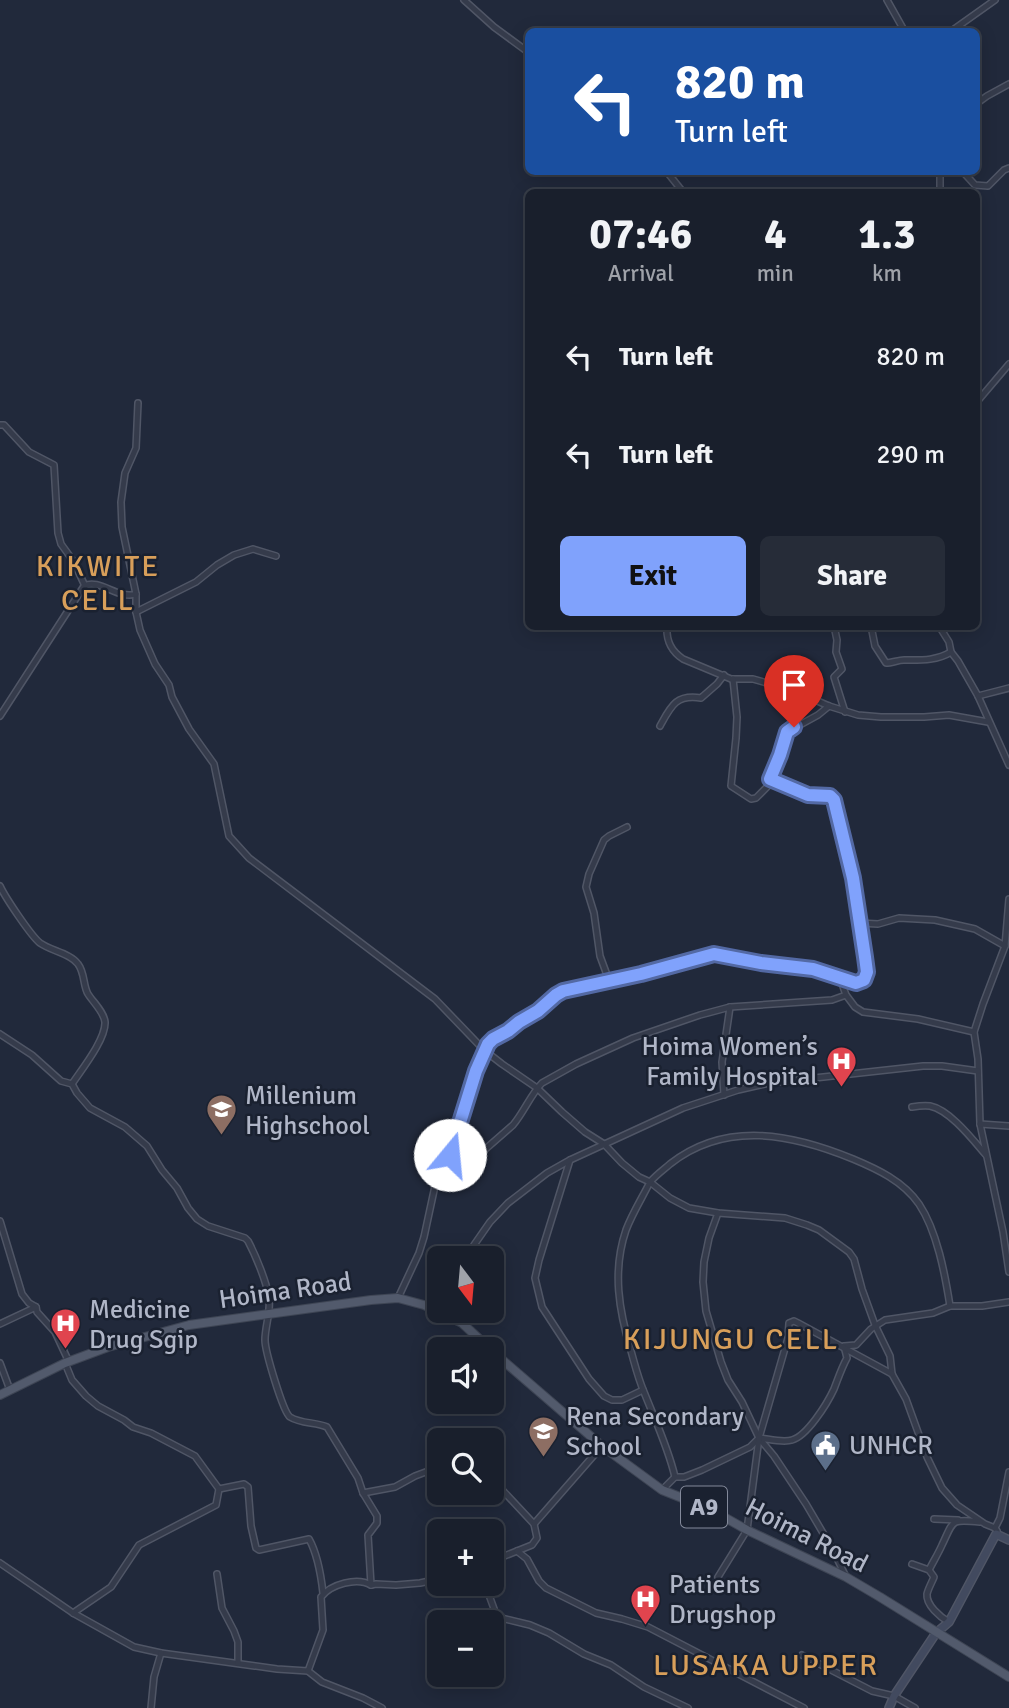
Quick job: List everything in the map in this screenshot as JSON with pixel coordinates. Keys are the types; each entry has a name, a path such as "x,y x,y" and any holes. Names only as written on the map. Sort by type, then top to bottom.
{"main road":[{"name":"Hoima Road","path":"0,1395 67,1362 189,1325 398,1298 427,1306"},
{"name":"Hoima Road","path":"462,1323 477,1337"},
{"name":"Hoima Road","path":"504,1361 602,1446 662,1490 710,1509 747,1530 846,1577 1009,1677"}],"street":[{"path":"464,0 525,50"},
{"path":"887,0 903,28"},
{"path":"956,28 995,0"},
{"path":"980,101 1009,84"},
{"path":"966,175 975,185 988,186 1009,168"},
{"path":"669,175 681,189"},
{"path":"980,398 1009,364"},
{"path":"138,403 136,449 125,473 121,502 122,527 136,594 136,612 155,664 169,685 189,729 214,764 229,836 249,858 435,999 484,1050 537,1088 585,1132 604,1144 622,1163 670,1198 689,1208 785,1218 807,1225 849,1252 854,1259 875,1325 890,1356 892,1374 906,1399 927,1457 942,1488 957,1505 1007,1539"},
{"path":"0,425 4,425 29,452 54,465 58,533 61,544 74,562 85,586"},
{"path":"136,612 196,582 234,555 253,549 276,556"},
{"path":"0,716 85,586 91,583 127,596 136,594"},
{"path":"667,630 668,641 676,655 702,668 733,679 753,679 778,685 845,712 881,717 967,716 988,722"},
{"path":"835,630 836,652 842,669 834,677 845,712"},
{"path":"872,630 875,646 886,663 940,658 951,652"},
{"path":"941,630 951,652 978,696 1009,765"},
{"path":"660,726 674,703 682,699 701,698 724,675"},
{"path":"733,679 737,717 731,786 753,799 770,784 787,732 829,706"},
{"path":"978,696 1009,688"},
{"path":"398,1298 425,1237 435,1186 450,1155 484,1050 490,1041 538,1011 559,993 610,977 641,974 714,954 761,963 810,968 856,983 864,980 865,957 850,859 833,797 808,795 770,779"},
{"path":"610,977 600,956 594,914 586,887 604,840 627,827"},
{"path":"0,886 39,942 77,962 85,981 86,992 105,1021 99,1042 72,1083"},
{"path":"1009,899 1005,946 974,1032 981,1124 1009,1272"},
{"path":"859,923 878,924 899,918 935,920 975,929 1005,946"},
{"path":"838,978 846,995 855,1007 863,1012 918,1019 974,1032"},
{"path":"435,1186 450,1181 513,1125 537,1088 548,1079 633,1038 730,1007 832,1000 846,995"},
{"path":"724,1095 722,1062 730,1007"},
{"path":"0,1034 32,1055 61,1082 72,1083"},
{"path":"474,1246 490,1222 547,1173 683,1108 769,1083 942,1066 978,1072"},
{"path":"72,1083 90,1108 125,1127 149,1148 197,1219 248,1241 268,1291 269,1314 265,1349 285,1412 295,1419 327,1427 375,1511 377,1519 368,1535 371,1585"},
{"path":"912,1107 928,1106 946,1114 988,1157"},
{"path":"981,1124 1009,1126"},
{"path":"675,1477 670,1455 643,1390 624,1327 618,1272 626,1230 650,1182 685,1153 706,1143 731,1137 782,1138 816,1146 887,1175 919,1203 934,1239 950,1306"},
{"path":"570,1160 535,1278 542,1307 589,1379 604,1396 611,1400 622,1400 643,1390"},
{"path":"718,1213 704,1262 704,1297 721,1362 759,1438 775,1455 806,1504 846,1577"},
{"path":"0,1221 22,1294 55,1332 72,1380 98,1406 133,1427 151,1433 195,1456 219,1489 216,1504 139,1545 111,1587 73,1613"},
{"path":"844,1346 856,1345 875,1325 885,1320 933,1313 950,1306 982,1306 1009,1302"},
{"path":"0,1324 36,1307"},
{"path":"718,1577 747,1530 759,1438 788,1338 789,1323 794,1321 892,1374"},
{"path":"759,1438 789,1441 800,1437 833,1390 846,1358 844,1346"},
{"path":"0,1363 9,1390"},
{"path":"675,1477 684,1478 702,1470 750,1447 759,1438"},
{"path":"534,1524 602,1446"},
{"path":"363,1493 395,1487 427,1472"},
{"path":"889,1708 894,1696 936,1633 948,1622 996,1531 1009,1472"},
{"path":"662,1490 675,1477"},
{"path":"219,1489 244,1484 248,1487 251,1526 256,1548 259,1550 309,1539 321,1576 323,1630 308,1671"},
{"path":"504,1492 534,1524 537,1538 532,1545 504,1556"},
{"path":"934,1519 983,1523"},
{"path":"929,1570 948,1529 954,1522 961,1520"},
{"path":"517,1550 527,1559 546,1588 596,1613 648,1627 804,1708"},
{"path":"0,1563 73,1613 134,1647 238,1664 308,1671 322,1682 382,1708"},
{"path":"912,1564 929,1570 934,1577 927,1596 928,1601 939,1616 948,1622"},
{"path":"217,1574 222,1608 237,1642 238,1664"},
{"path":"323,1593 340,1585 357,1582 371,1585 427,1582"},
{"path":"489,1596 497,1617 549,1633 688,1708"},
{"path":"151,1708 153,1677 160,1653"},
{"path":"802,1655 872,1691 894,1696 915,1708"}],"place":[{"name":"Hoima Women’s Family Hospital","path":"841,1088"},
{"name":"Millenium Highschool","path":"222,1137"},
{"name":"Medicine Drug Sgip","path":"66,1351"},
{"name":"Rena Secondary School","path":"543,1458"},
{"name":"UNHCR","path":"826,1472"},
{"name":"Patients Drugshop","path":"646,1626"}],"district":[{"name":"KIKWITE CELL","path":"98,583"},
{"name":"KIJUNGU CELL","path":"731,1339"},
{"name":"LUSAKA UPPER","path":"766,1665"}],"route":[{"path":"450,1155 476,1071 488,1044 563,991 714,954 761,963 805,967 856,983 864,980 867,972 857,901 845,838 833,797 808,795 770,779 787,732 794,727"}]}
